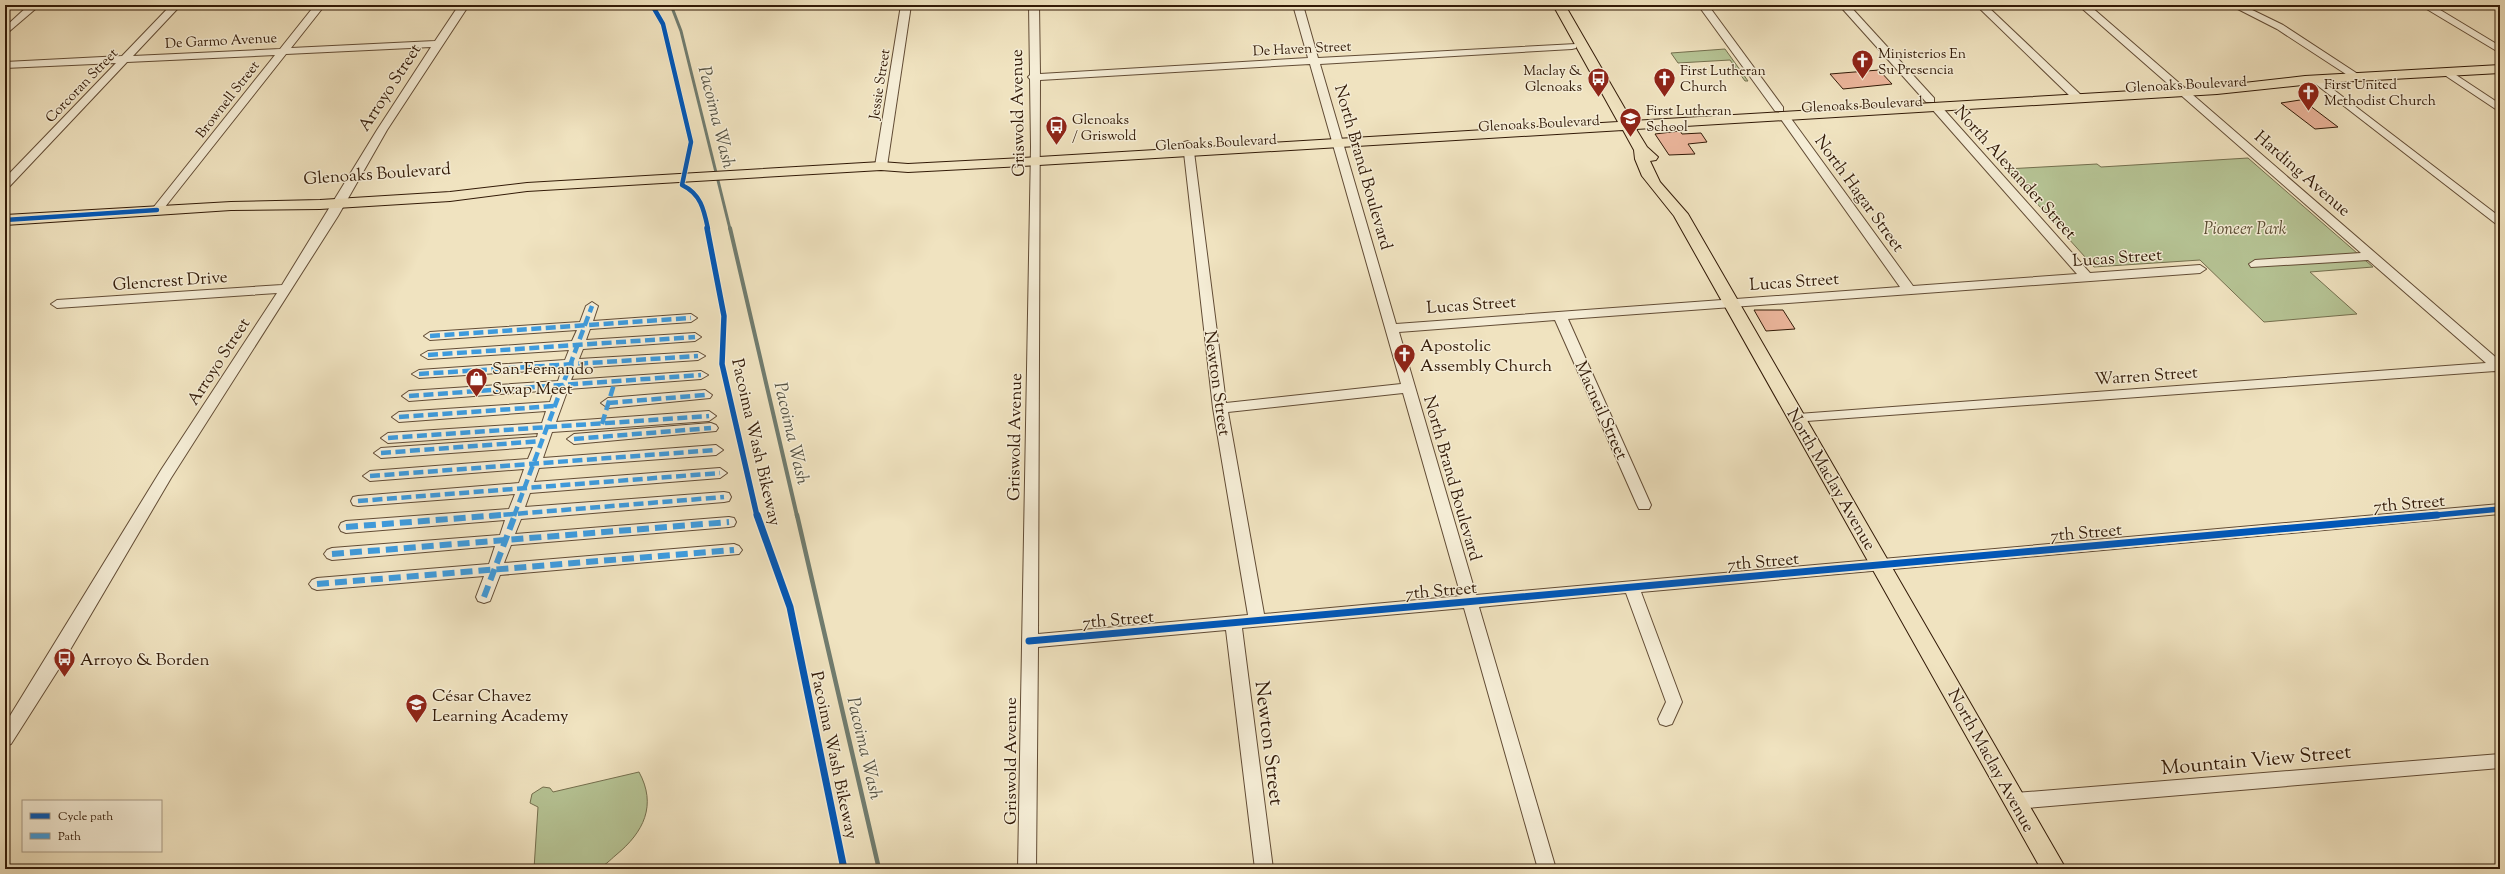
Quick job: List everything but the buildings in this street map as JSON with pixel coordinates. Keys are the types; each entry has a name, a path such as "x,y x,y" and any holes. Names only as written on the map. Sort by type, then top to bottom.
{"main road":[{"name":"North Maclay Avenue","path":"1559,5 1641,150 1641,160 1662,195 1680,214 2054,869"},
{"name":"Glenoaks Boulevard","path":"5,220 231,206 263,208 343,199 487,194 527,188 699,177 881,166 915,168 1036,157 2179,88 2277,86 2317,80 2500,69"}],"street":[{"path":"5,32 35,5"},
{"name":"Corcoran Street","path":"5,185 176,5"},
{"name":"Brownell Street","path":"157,210 320,5"},
{"name":"Arroyo Street","path":"5,738 54,662 166,474 343,199 382,130 464,5"},
{"name":"Jessie Street","path":"881,166 906,5"},
{"name":"Griswold Avenue","path":"1027,869 1036,157 1036,110 1033,77 1034,5"},
{"name":"North Brand Boulevard","path":"1298,5 1547,869"},
{"name":"North Hagar Street","path":"1703,5 1909,290"},
{"name":"North Alexander Street","path":"1844,5 1933,103 2087,278"},
{"path":"1981,5 2074,95"},
{"name":"Harding Avenue","path":"2083,5 2499,367"},
{"path":"2235,5 2280,27 2358,78"},
{"path":"2425,5 2500,50"},
{"name":"De Garmo Avenue","path":"5,65 438,44"},
{"name":"De Haven Street","path":"1033,77 1572,46"},
{"path":"2447,72 2500,109"},
{"path":"2317,80 2500,223"},
{"name":"Newton Street","path":"1188,148 1220,408 1257,621"},
{"path":"2255,264 2372,256"},
{"name":"Lucas Street","path":"1391,328 2200,269"},
{"name":"Glencrest Drive","path":"58,304 286,289"},
{"path":"484,597 592,306"},
{"name":"Macneil Street","path":"1560,316 1644,504"},
{"path":"430,336 691,318"},
{"path":"428,355 695,337"},
{"path":"419,374 698,356"},
{"name":"Warren Street","path":"1798,419 2499,367"},
{"path":"409,396 701,375"},
{"path":"602,424 615,381"},
{"path":"1220,408 1409,388"},
{"path":"608,403 705,395"},
{"path":"399,417 555,406"},
{"path":"381,453 544,434 602,424 710,422 574,439"},
{"path":"388,438 544,434"},
{"path":"370,476 716,450"},
{"path":"358,501 720,473"},
{"path":"346,527 724,497"},
{"name":"7th Street","path":"1029,642 2500,509"},
{"path":"332,554 729,522"},
{"path":"317,584 734,550"},
{"path":"1632,587 1674,702 1666,718"},
{"name":"Newton Street","path":"1233,623 1264,869"},
{"name":"Mountain View Street","path":"2015,801 2500,761"}],"green space":[{"path":"1725,49 1748,81 1745,81 1730,60 1678,63 1671,53"},
{"name":"Pioneer Park","path":"2248,158 2373,267 2310,272 2357,314 2264,322 2200,260 2094,267 2006,169 2097,164 2101,167"},
{"path":"639,772 647,796 647,807 645,817 640,827 626,846 602,867 596,869 534,869 538,807 530,803 532,794 543,787 550,788 553,792"}],"waterway":[{"name":"Pacoima Wash","path":"671,5 681,31 730,229"},
{"name":"Pacoima Wash","path":"730,228 797,516"},
{"name":"Pacoima Wash","path":"797,515 879,869"}],"marked path":[{"path":"484,597 592,306"},
{"path":"430,336 691,318"},
{"path":"428,355 695,337"},
{"path":"419,374 698,356"},
{"path":"409,396 701,375"},
{"path":"602,424 615,381"},
{"path":"608,403 705,395"},
{"path":"399,417 555,406"},
{"path":"388,438 709,416"},
{"path":"574,439 711,428"},
{"path":"381,453 542,441"},
{"path":"370,476 716,450"},
{"path":"358,501 720,473"},
{"path":"346,527 724,497"},
{"path":"332,554 729,522"},
{"path":"317,584 734,550"}],"cycle path":[{"name":"Pacoima Wash Bikeway","path":"652,5 663,24 691,142 682,185 695,193 702,205 705,215 724,316 722,364 758,519 790,607 844,869"},
{"path":"5,220 157,210"},
{"path":"1029,641 2500,509"}],"place":[{"name":"Ministerios En Su Presencia","path":"1863,80"},
{"name":"Maclay & Glenoaks","path":"1598,98"},
{"name":"First Lutheran Church","path":"1664,98"},
{"name":"First United Methodist Church","path":"2308,112"},
{"name":"First Lutheran School","path":"1631,138"},
{"name":"Glenoaks / Griswold","path":"1057,146"},
{"name":"Apostolic Assembly Church","path":"1404,374"},
{"name":"San Fernando Swap Meet","path":"477,398"},
{"name":"Arroyo & Borden","path":"65,678"},
{"name":"César Chavez Learning Academy","path":"416,724"}]}
